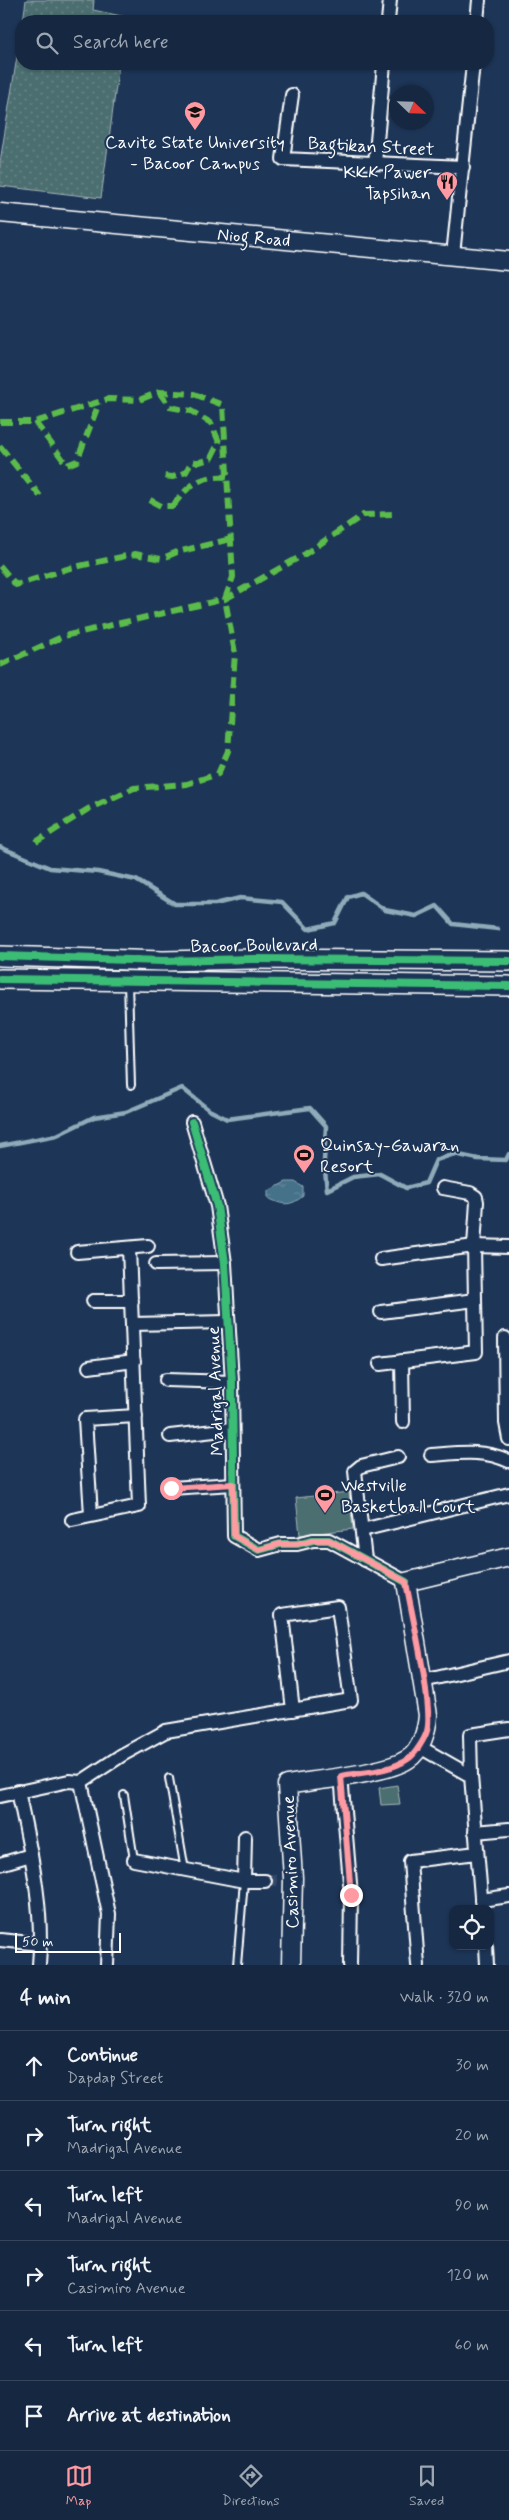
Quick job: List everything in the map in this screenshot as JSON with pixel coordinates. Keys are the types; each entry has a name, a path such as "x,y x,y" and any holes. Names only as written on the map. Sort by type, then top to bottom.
{"main road":[{"name":"Bacoor Boulevard","path":"0,956 163,961 253,959 509,961"},
{"name":"Bacoor Boulevard","path":"0,979 509,986"}],"street":[{"path":"389,15 390,0"},
{"path":"478,15 479,0"},
{"path":"376,163 384,70"},
{"path":"454,255 472,70"},
{"name":"Bagtikan Street","path":"292,94 283,159 463,167"},
{"name":"Niog Road","path":"0,213 509,261"},
{"name":"Madrigal Avenue","path":"192,1122 217,1206 226,1263 232,1382 234,1536 259,1550 280,1544 329,1540 406,1582"},
{"path":"380,1364 476,1352 474,1246 476,1198 470,1193 443,1188"},
{"path":"77,1252 148,1246"},
{"path":"381,1259 474,1246 509,1247"},
{"path":"72,1520 139,1506 129,1248"},
{"path":"156,1264 226,1263"},
{"path":"381,1312 475,1300"},
{"path":"93,1301 132,1301"},
{"path":"132,1324 228,1322"},
{"path":"505,1338 506,1422 509,1439"},
{"path":"88,1367 134,1361"},
{"path":"402,1362 403,1422"},
{"path":"166,1380 232,1382"},
{"path":"91,1515 85,1419 136,1416"},
{"path":"170,1436 232,1430"},
{"path":"431,1456 473,1452 494,1454 509,1461"},
{"path":"365,1560 355,1471 360,1466 398,1457"},
{"path":"171,1488 233,1484"},
{"path":"362,1530 509,1494"},
{"path":"406,1582 509,1557"},
{"name":"Casimiro Avenue","path":"291,1965 287,1785 393,1767 410,1758 427,1731 428,1715 424,1681 406,1582"},
{"path":"0,1796 69,1781 81,1782 122,1755 166,1731 293,1710 351,1700 338,1607 282,1615 293,1710"},
{"path":"424,1681 509,1661"},
{"path":"509,1729 470,1735 471,1776 482,1904 509,1896"},
{"path":"418,1746 471,1776"},
{"path":"341,1776 351,1895 350,1965"},
{"path":"81,1782 109,1914 107,1965"},
{"path":"18,1792 38,1884 41,1944 39,1965"},
{"path":"475,1832 509,1829"},
{"path":"244,1881 245,1837"},
{"path":"418,1965 410,1861 477,1853"},
{"path":"0,1864 31,1855"},
{"path":"134,1860 244,1881 265,1881"},
{"path":"0,1940 41,1944"},
{"path":"486,1950 487,1965"}],"lane":[{"path":"128,981 131,1085"},
{"path":"169,1778 185,1870"},
{"path":"124,1795 134,1860"},
{"path":"237,1965 244,1881"}],"green space":[{"path":"26,0 94,0 93,10 117,15 24,15"},
{"path":"15,69 118,70 101,198 0,186 0,162"},
{"name":"Westville Basketball Court","path":"349,1492 353,1529 300,1535 296,1498"},
{"path":"397,1785 400,1804 381,1805 379,1788"}],"water":[{"path":"286,1182 295,1182 303,1187 303,1196 294,1202 286,1204 268,1198 268,1191"}],"waterway":[{"path":"0,847 50,868 98,872 136,880 175,904 215,904 240,898 282,902 308,929 335,923 348,897 361,893 385,910 416,916 437,906 453,924 498,929"},
{"path":"0,1146 57,1135 94,1117 126,1112 182,1088 209,1110 227,1119 310,1108 326,1126 324,1161 327,1190 353,1177 380,1174 406,1188 426,1183 436,1160 454,1154 478,1159 506,1160 509,1154"}],"tunnel":[{"path":"265,1881 283,1879"}],"marked path":[{"path":"159,392 170,407 191,411 211,423 219,442 211,458 200,462 191,462 186,472 173,477 162,476"},
{"path":"0,422 35,422 108,399 139,400 159,392 194,394 223,405 233,577 225,599 235,653 228,751 218,774 187,784 134,788 88,809 36,842"},
{"path":"35,422 67,465 77,461 99,403"},
{"path":"0,446 40,496"},
{"path":"173,506 184,492 195,483 209,478 227,477"},
{"path":"150,500 161,506 173,506 176,503"},
{"path":"0,665 64,636 225,599 305,554 363,515 395,514"},
{"path":"0,566 16,585 70,568 135,554 161,559 177,552 231,539"}],"cycle path":[{"path":"0,956 163,961 253,959 509,961"},
{"path":"0,979 509,986"},
{"path":"192,1122 217,1206 225,1263 232,1382 234,1536 259,1550 281,1544 329,1540 406,1582"}],"place":[{"name":"Cavite State University - Bacoor Campus","path":"195,131"},
{"name":"KKK Pawer Tapsihan","path":"447,201"},
{"name":"Quinsay-Gawaran Resort","path":"304,1174"},
{"name":"Westville Basketball Court","path":"325,1514"}],"route":[{"path":"171,1488 233,1484 234,1536 259,1550 280,1544 329,1540 406,1582 424,1681 428,1715 427,1731 410,1758 393,1767 341,1776 351,1895"}]}
